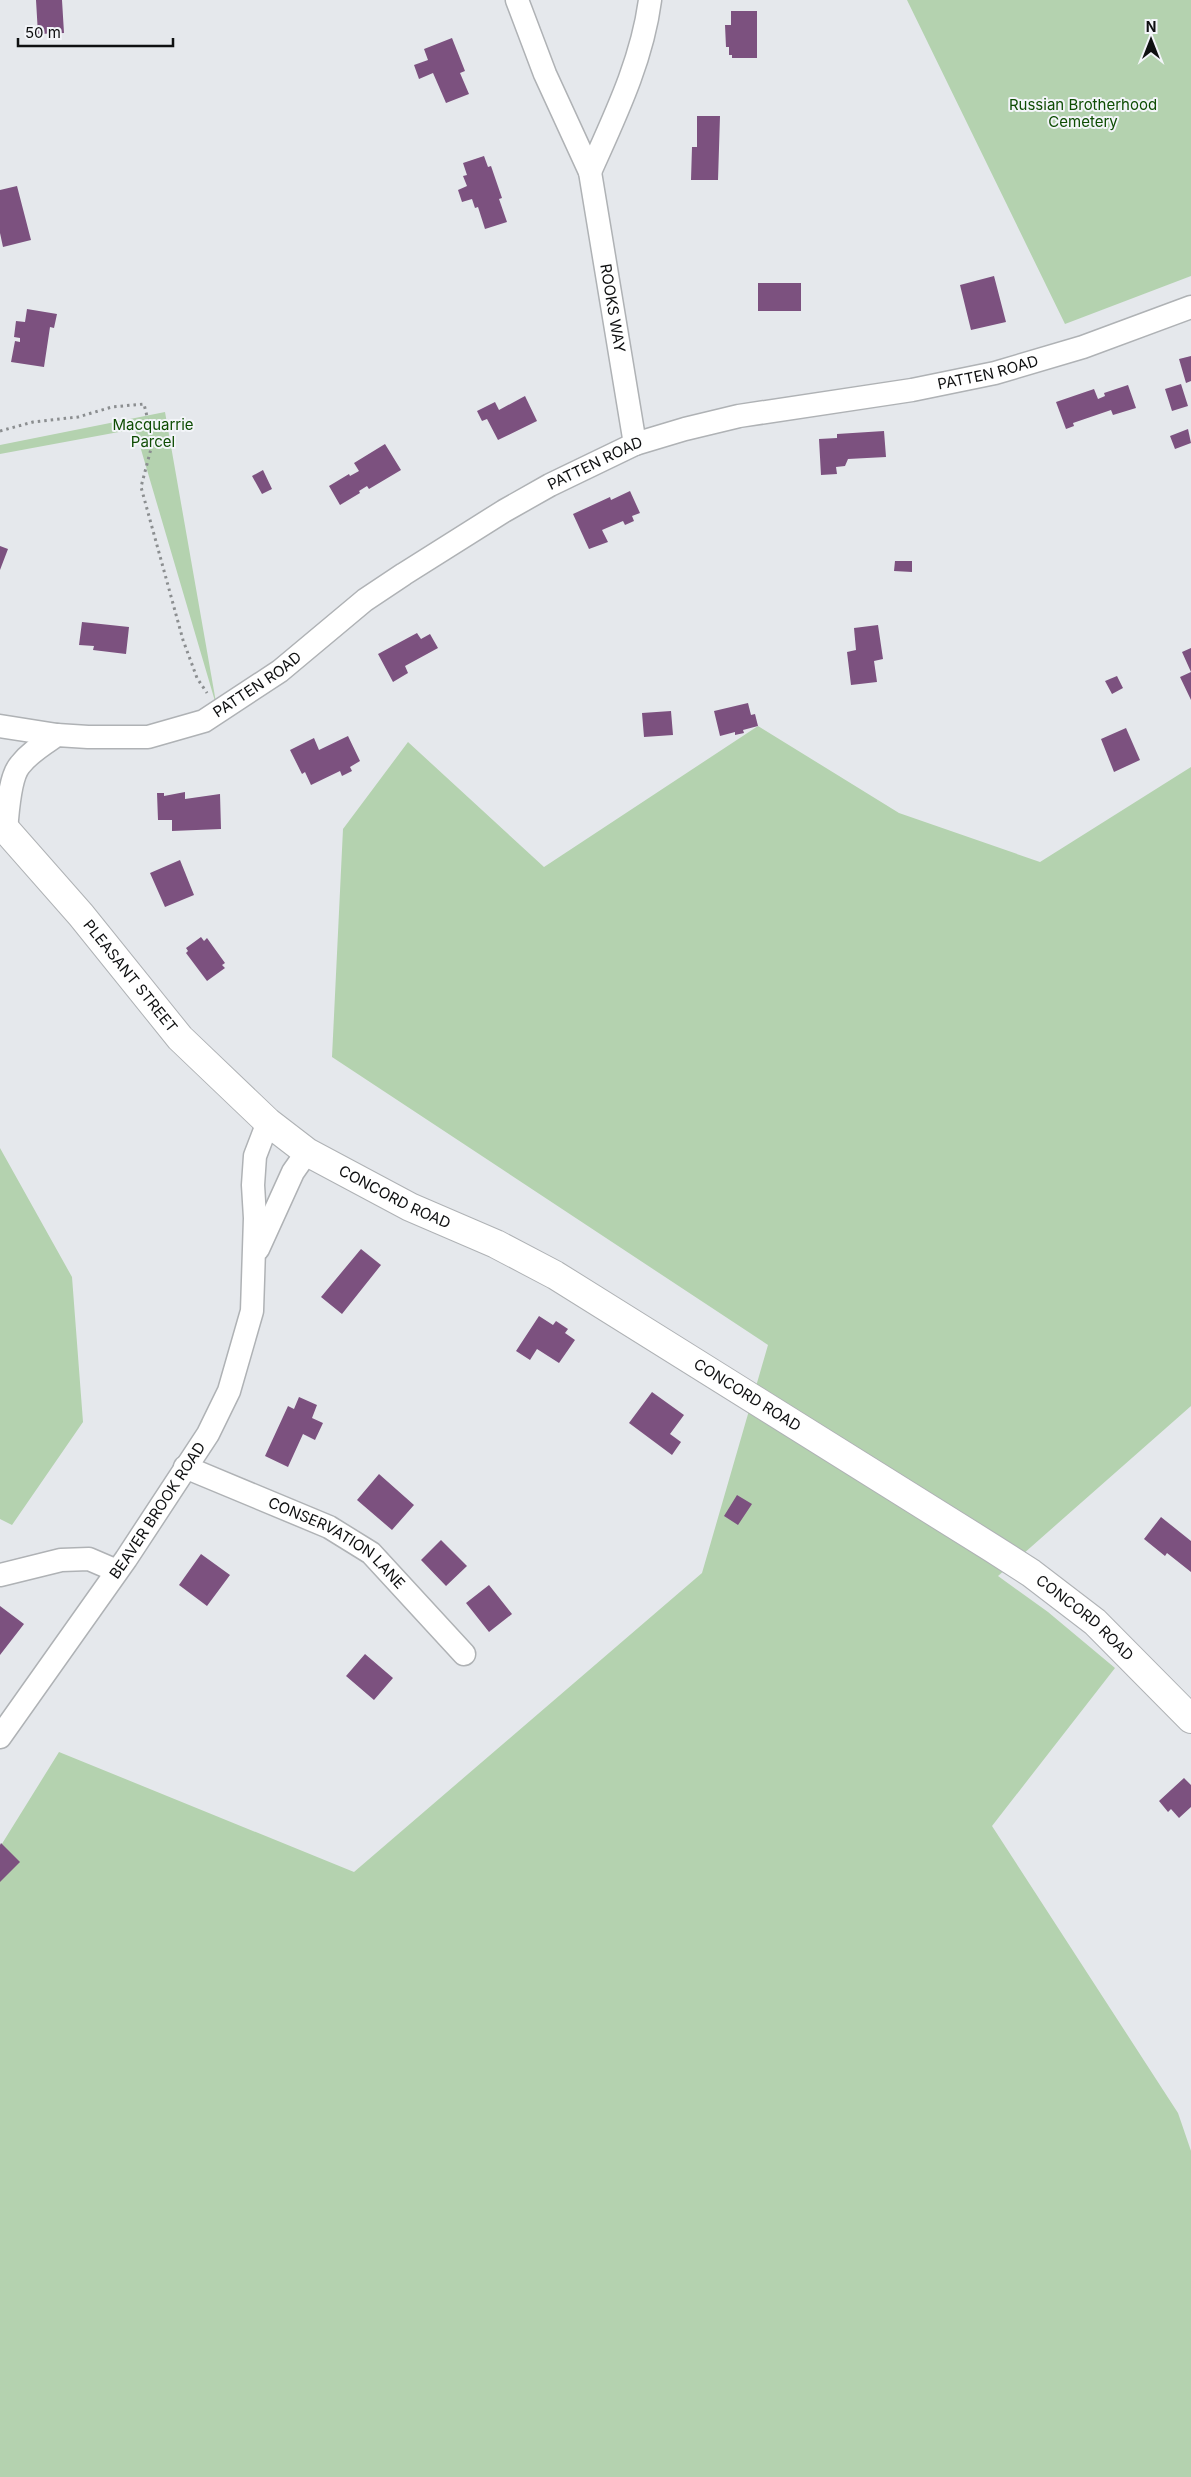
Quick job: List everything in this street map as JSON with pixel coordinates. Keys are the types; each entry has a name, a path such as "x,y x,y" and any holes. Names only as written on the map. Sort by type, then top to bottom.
{"main road":[{"name":"PLEASANT STREET","path":"3,826 86,921 180,1038 268,1122"},
{"name":"CONCORD ROAD","path":"268,1122 307,1152 410,1207 496,1244 541,1267 1031,1573 1095,1622 1191,1718"}],"street":[{"name":"ROOKS WAY","path":"517,0 545,74 590,172 636,444"},
{"path":"590,172 626,89 644,33 650,0"},
{"name":"PATTEN ROAD","path":"0,726 56,735 88,737 148,737 179,730 204,721 280,671 365,600 412,569 542,489 636,444 685,429 739,416 912,390 995,373 1083,347 1191,307"},
{"path":"3,826 19,766 34,750 56,735"},
{"name":"BEAVER BROOK ROAD","path":"0,1737 118,1571 208,1434 229,1391 252,1311 255,1257 253,1185 255,1156 268,1122"},
{"name":"BEAVER BROOK ROAD","path":"255,1257 293,1172 307,1152"},
{"name":"CONSERVATION LANE","path":"185,1467 329,1527 371,1553 464,1654"},
{"path":"0,1575 61,1560 88,1559 118,1571"}],"path":[{"path":"0,431 33,422 78,417 112,407 144,404 153,441 141,486 183,640 197,678 218,711"}],"green space":[{"name":"Russian Brotherhood Cemetery","path":"907,0 1191,0 1191,276 1065,324"},
{"name":"Macquarrie Parcel","path":"165,412 217,708 135,429 0,454 0,445"},
{"path":"758,726 899,813 1040,862 1191,767 1191,1406 998,1576 1048,1612 1115,1668 992,1826 1178,2113 1191,2151 1191,2477 0,2477 0,1847 59,1752 354,1872 702,1573 768,1345 332,1057 343,829 408,742 544,867"},
{"path":"0,1148 72,1277 83,1422 12,1525 0,1519"}],"building":[{"path":"36,0 62,0 64,33 38,34"},
{"path":"731,11 757,11 757,58 732,58 732,55 729,55 729,47 726,47 725,25 731,25"},
{"path":"452,38 465,71 460,73 469,94 446,103 433,73 419,79 414,65 428,60 424,49"},
{"path":"697,116 720,116 718,180 691,180 692,147 697,147"},
{"path":"484,156 488,167 491,166 502,198 499,199 507,222 485,229 478,207 475,208 472,199 462,202 458,190 467,186 463,176 467,175 463,163"},
{"path":"17,186 31,240 3,247 0,233 0,190"},
{"path":"994,276 1006,322 971,330 960,285"},
{"path":"758,283 801,283 801,311 758,311"},
{"path":"27,309 57,314 54,328 50,327 44,367 11,362 15,341 20,342 20,338 14,337 16,321 25,322"},
{"path":"1191,356 1191,381 1186,383 1179,359"},
{"path":"1181,384 1188,406 1172,411 1165,389"},
{"path":"1128,385 1136,408 1113,415 1111,410 1073,423 1074,426 1066,429 1056,402 1094,389 1098,399 1105,396 1104,393"},
{"path":"525,396 537,421 498,440 487,419 482,421 477,411 495,402 499,410"},
{"path":"1188,429 1191,443 1175,449 1170,436"},
{"path":"884,431 886,457 848,459 845,466 836,467 837,474 821,475 819,439 837,438 837,434"},
{"path":"385,444 401,470 369,489 367,486 359,491 360,493 340,505 329,486 349,474 350,476 359,471 354,463"},
{"path":"263,470 272,489 262,494 252,476"},
{"path":"630,491 640,513 632,516 634,521 625,525 623,521 602,530 608,542 589,549 573,514 610,497 611,500"},
{"path":"0,546 8,549 0,570"},
{"path":"895,561 912,561 912,572 894,571"},
{"path":"82,622 129,627 126,654 93,650 94,646 79,645"},
{"path":"878,625 883,659 874,661 877,682 851,685 847,652 856,650 854,628"},
{"path":"417,633 421,639 430,634 438,648 405,666 408,673 393,682 378,654"},
{"path":"1191,648 1191,672 1182,652"},
{"path":"1191,672 1191,700 1180,677"},
{"path":"1117,676 1123,688 1112,694 1105,681"},
{"path":"748,703 751,715 755,714 758,726 743,730 744,733 735,735 735,732 720,736 714,711"},
{"path":"671,711 673,735 644,737 642,713"},
{"path":"1126,728 1140,760 1114,772 1101,739"},
{"path":"348,736 360,761 350,767 352,771 342,776 340,771 311,785 305,772 302,774 290,750 314,738 319,750"},
{"path":"185,792 185,799 220,794 221,829 172,831 172,820 158,820 157,793 164,793 164,796"},
{"path":"180,860 194,895 165,907 150,873"},
{"path":"201,937 204,941 207,938 225,963 222,965 225,968 207,981 186,953 188,951 186,948"},
{"path":"361,1249 381,1265 342,1314 321,1297"},
{"path":"539,1316 553,1325 556,1321 568,1329 565,1333 575,1340 559,1363 537,1349 530,1360 516,1351"},
{"path":"652,1392 684,1415 670,1434 681,1442 672,1455 629,1423"},
{"path":"299,1397 317,1405 312,1418 323,1423 315,1440 303,1434 288,1467 265,1456 288,1406 294,1409"},
{"path":"379,1474 414,1505 392,1530 357,1500"},
{"path":"737,1495 752,1504 738,1525 724,1516"},
{"path":"1161,1517 1191,1541 1191,1572 1167,1553 1165,1556 1144,1539"},
{"path":"441,1540 467,1566 446,1586 421,1560"},
{"path":"201,1554 230,1575 207,1606 179,1585"},
{"path":"489,1585 512,1614 489,1632 466,1603"},
{"path":"0,1606 24,1624 0,1655"},
{"path":"365,1654 393,1678 374,1700 346,1676"},
{"path":"1184,1778 1191,1785 1191,1807 1179,1818 1171,1809 1168,1812 1159,1801"},
{"path":"1,1843 20,1862 0,1882 0,1845"}]}
